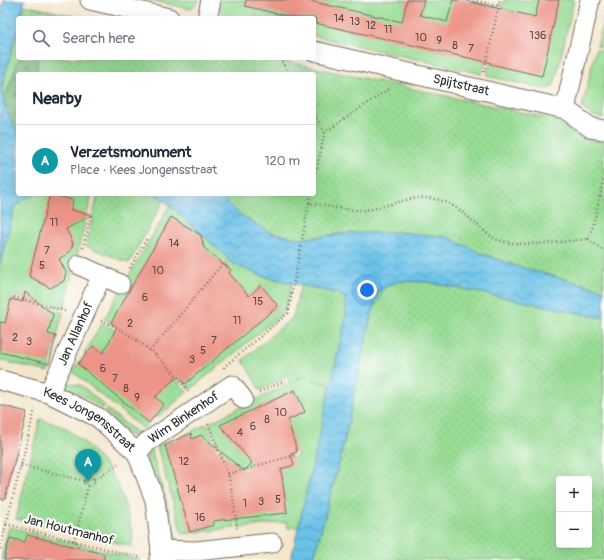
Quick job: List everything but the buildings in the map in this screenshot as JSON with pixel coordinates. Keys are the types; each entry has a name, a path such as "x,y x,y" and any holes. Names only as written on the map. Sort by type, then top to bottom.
{"street":[{"path":"90,0 160,16"},
{"path":"207,16 211,0"},
{"path":"565,109 590,0"},
{"name":"Spijtstraat","path":"316,51 565,109 591,128 604,130"},
{"path":"79,265 120,284"},
{"name":"Jan Allanhof","path":"44,392 102,275"},
{"name":"Kees Jongensstraat","path":"0,380 44,392 99,418 137,453 155,500 154,556"},
{"name":"Wim Binkenhof","path":"137,453 146,442 234,385"},
{"path":"154,556 272,543"}],"path":[{"path":"473,0 499,6"},
{"path":"480,90 500,0"},
{"path":"281,60 288,72"},
{"path":"316,171 325,132 403,79 405,72"},
{"path":"316,117 325,132"},
{"path":"588,239 593,226 604,178"},
{"path":"285,381 234,385 224,367 288,313 311,196"},
{"path":"309,203 365,210 406,199 435,199 455,206 493,238 510,243 528,244 588,239 604,251"},
{"path":"79,265 91,213"},
{"path":"120,284 148,237"},
{"path":"150,351 224,262"},
{"path":"14,297 108,323 138,341 168,368 199,407 210,429 228,474 240,546"},
{"name":"Jan Houtmanhof","path":"0,549 21,465 44,392"},
{"path":"74,541 88,486 92,485 94,480 137,453"},
{"path":"228,474 295,455"},
{"path":"21,465 84,481 88,486"},
{"path":"84,481 85,478 89,476 94,480"},
{"name":"Jan Houtmanhof","path":"6,524 74,541 154,556"}],"green space":[{"path":"150,0 200,0 191,9"},
{"path":"221,0 464,0 497,7 482,74 316,36 316,16 225,16 219,9"},
{"path":"504,0 574,0 555,82 551,88 545,89 487,76"},
{"path":"24,5 75,16 21,16"},
{"path":"604,17 604,47 597,46"},
{"path":"16,34 16,60 279,60 552,119 584,139 604,142 604,290 516,266 483,254 349,233 301,239 269,232 239,214 221,196 316,196 316,72 16,72 16,79 5,107 2,87"},
{"path":"596,49 604,51 604,118 593,116 582,108"},
{"path":"18,60 38,60 36,72 16,72 16,131 1,109"},
{"path":"31,196 92,196 64,308 12,295 10,298 63,312 48,372 0,360 0,264 14,209 23,199"},
{"path":"98,196 158,196 164,200 129,263 86,246"},
{"path":"170,205 234,264 262,276 292,283 285,311 190,390 166,362 153,351 227,262 224,260 150,348 137,338 104,319"},
{"path":"398,281 428,282 604,318 604,560 313,560 341,456 369,325 378,291"},
{"path":"301,285 336,293 345,298 346,317 331,385 302,377 290,383 287,377 260,390 243,360 293,317"},
{"path":"102,323 136,342 163,364 187,392 158,417 155,415 143,429 72,371 85,355 84,354"},
{"path":"302,377 331,385 299,527 288,528 287,522 239,528 234,492 229,475 298,456 297,452 228,472 224,456 209,423"},
{"path":"66,382 82,386 105,406 102,409 85,397 68,388"},
{"path":"107,409 142,437 129,435 105,412"},
{"path":"40,419 66,428 87,445 106,466 118,485 128,514 133,538 131,546 16,519"},
{"path":"206,424 221,459 230,486 235,528 182,534 157,446 178,439"},
{"path":"150,447 163,490 158,491 147,464 147,450"},
{"path":"164,494 177,541 171,538 167,532 159,495"},
{"path":"9,527 140,560 1,560"}],"water":[{"path":"4,0 25,0 21,16 16,16 16,34 2,87 5,107 16,129 16,196 31,196 23,199 14,209 0,264 0,19"},
{"path":"158,196 221,196 239,214 269,232 301,239 349,233 402,232 447,237 483,254 516,266 604,290 604,318 428,282 398,281 378,291 369,325 341,456 313,560 291,560 346,317 345,298 336,293 262,276 234,264"}],"place":[{"name":"Verzetsmonument","path":"88,482"}]}
